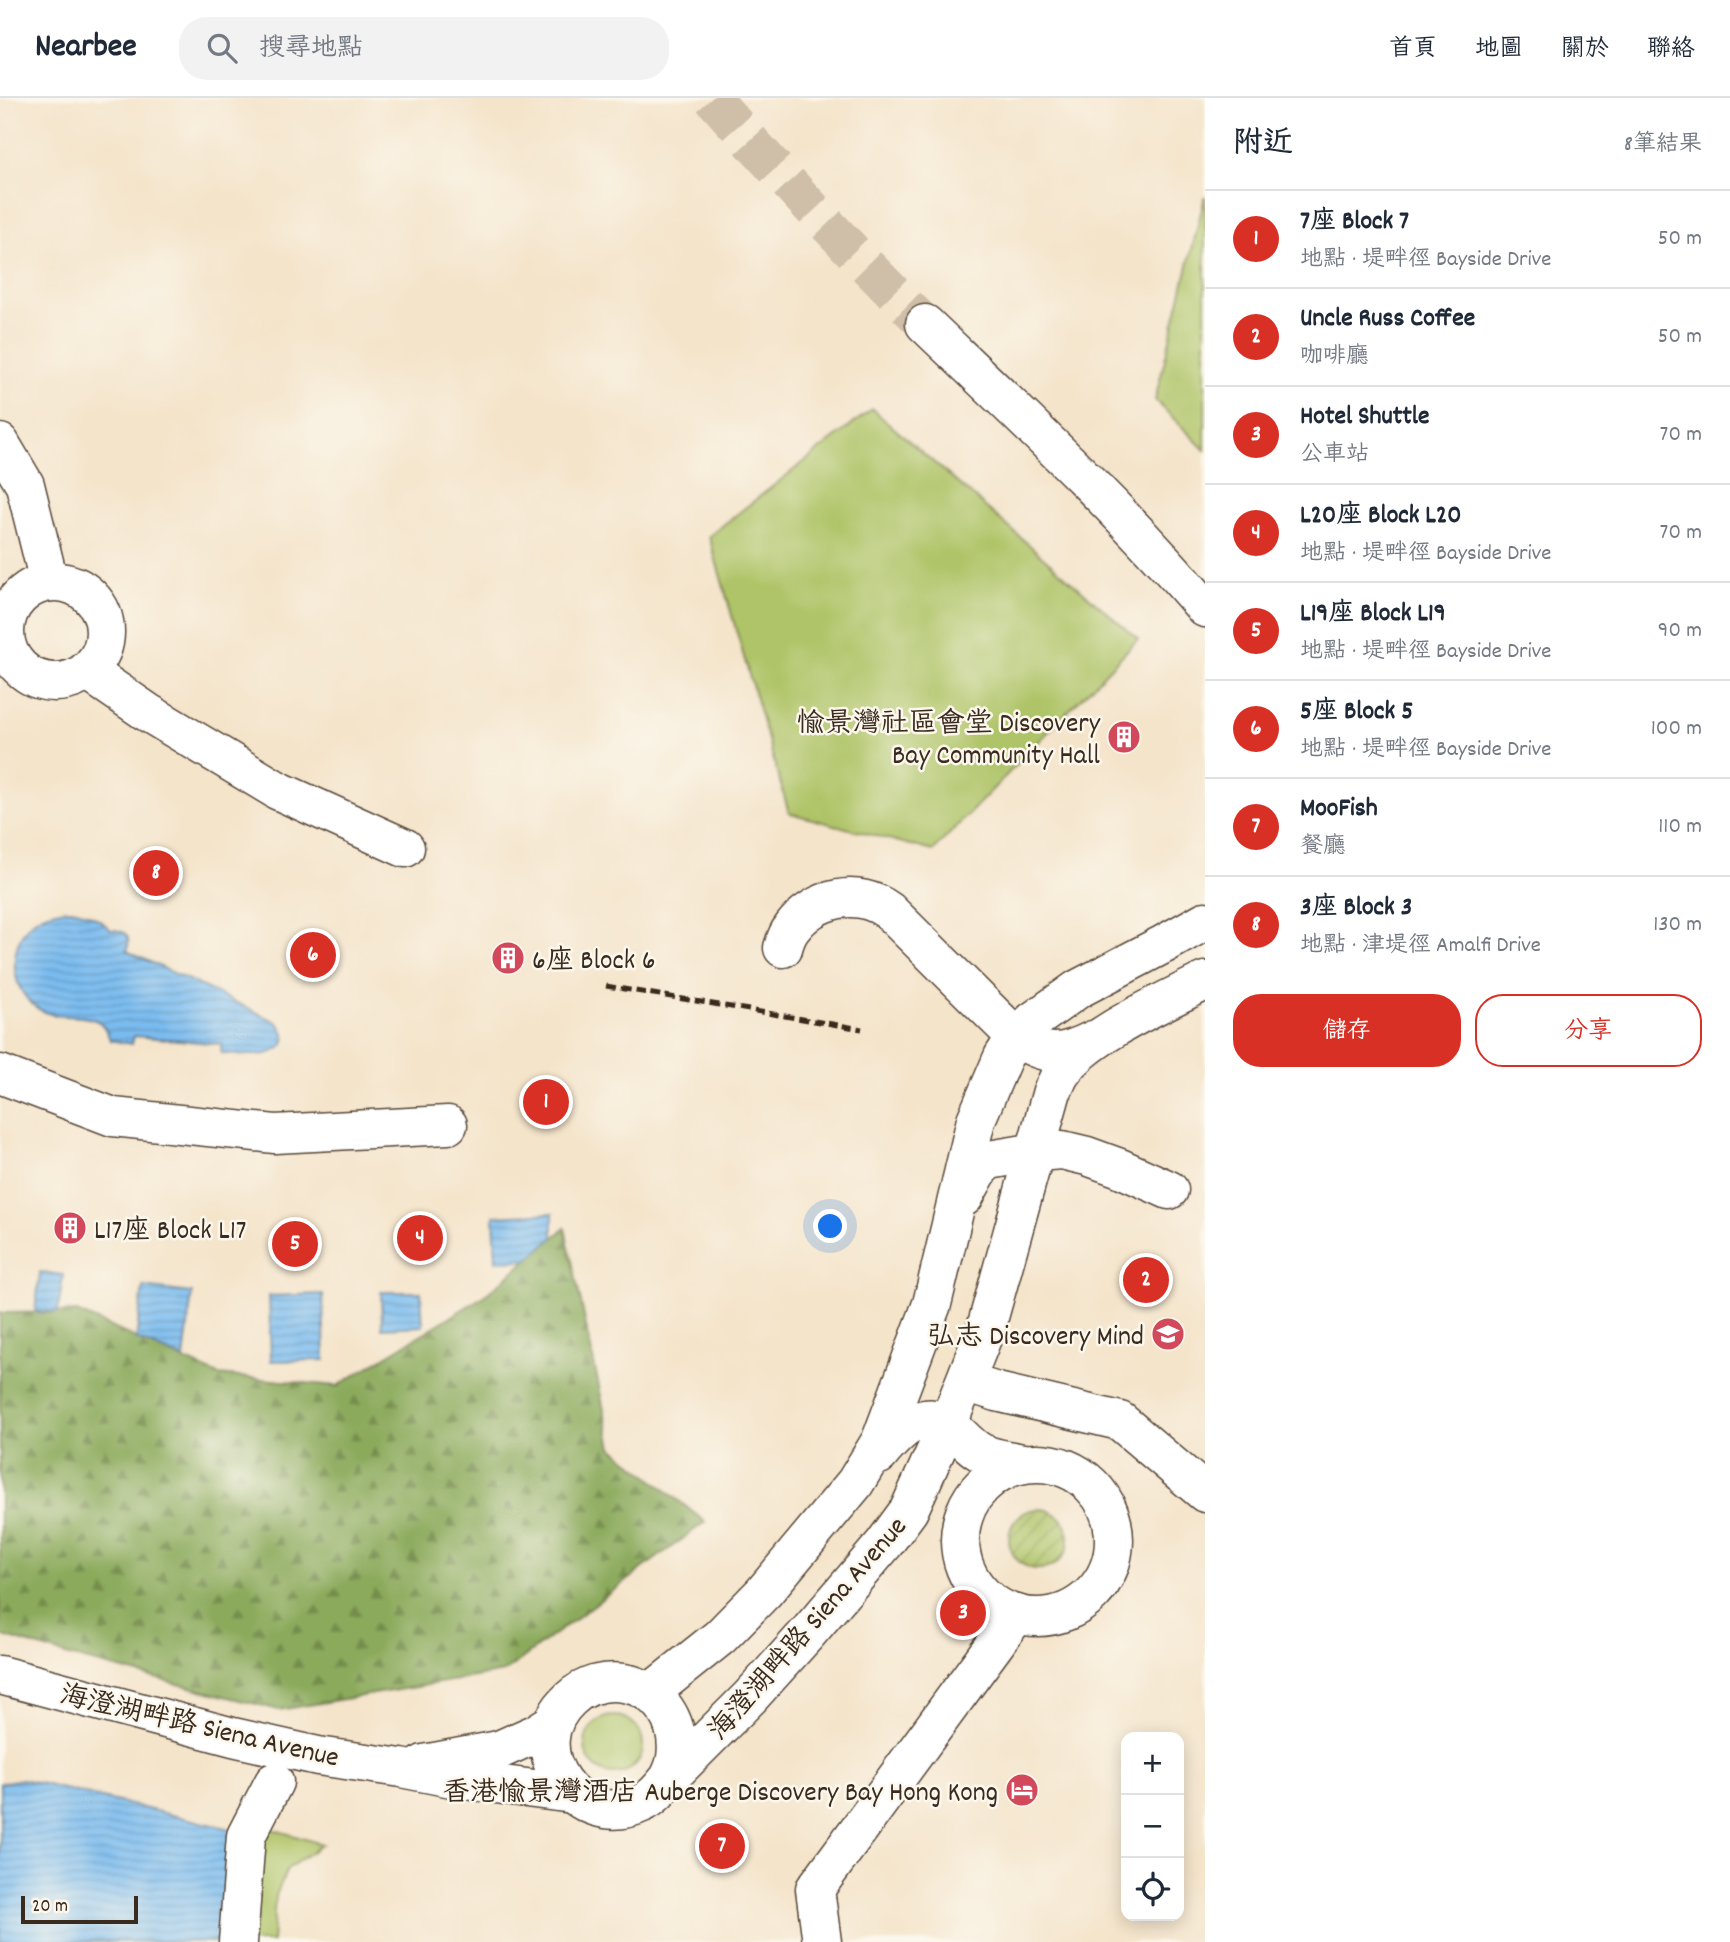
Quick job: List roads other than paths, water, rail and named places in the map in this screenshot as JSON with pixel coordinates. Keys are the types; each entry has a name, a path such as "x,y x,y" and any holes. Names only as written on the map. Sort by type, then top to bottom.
{"street":[{"path":"925,324 1072,466 1205,608"},
{"path":"0,443 25,485 48,582"},
{"path":"48,582 64,582 80,588 93,598 105,627 104,643 98,659 87,671 72,679 56,682 39,679 7,661 6,626 10,610 19,597 33,587 48,582"},
{"path":"87,671 139,707 276,790 405,848"},
{"path":"783,948 791,929 818,906 835,899 850,897 878,903 1016,1037 1032,1048 1046,1052 1080,1046 1107,1033"},
{"name":"海澄湖畔路 Siena Avenue","path":"650,1693 720,1637 764,1592 855,1483 881,1440 932,1304 976,1120 1003,1058 1016,1037 1033,1021 1078,989 1205,921"},
{"name":"海澄湖畔路 Siena Avenue","path":"669,1778 676,1760 677,1741 673,1723 664,1706 650,1693 633,1684 614,1681 594,1684 578,1692 563,1705 554,1722 549,1741 551,1761 559,1780 588,1804 606,1809 625,1809 642,1803 657,1793 750,1697 884,1544 909,1510 948,1424 986,1328 1052,1091 1063,1071 1090,1044 1107,1033 1205,981"},
{"path":"0,1074 113,1117 275,1134 448,1125"},
{"path":"951,1224 980,1168 989,1160 1036,1152 1062,1150 1087,1156 1169,1190"},
{"path":"965,1381 997,1392 1120,1421 1205,1493"},
{"path":"855,1483 906,1426 920,1419 935,1418 948,1424 982,1453 1023,1464"},
{"path":"1044,1463 1064,1467 1084,1478 1098,1493 1109,1511 1114,1532 1114,1553 1107,1573 1095,1591 1079,1605 1059,1614 1039,1617 1017,1614 998,1605 981,1592 969,1575 962,1555 960,1534 966,1508 981,1486 1003,1470 1023,1464 1044,1463"},
{"path":"884,1544 921,1515 941,1520 960,1534"},
{"path":"822,1942 815,1889 1017,1614"},
{"name":"海澄湖畔路 Siena Avenue","path":"0,1675 233,1737 318,1756 457,1779 573,1794"},
{"name":"海澄湖畔路 Siena Avenue","path":"401,1768 499,1750 554,1722"},
{"path":"238,1942 246,1836 274,1782"}],"water":[{"path":"71,909 93,916 111,930 127,935 127,951 277,1022 284,1034 284,1042 273,1052 256,1055 221,1053 221,1044 134,1036 132,1044 110,1040 103,1026 94,1020 51,1014 38,1008 28,1000 16,977 16,950 28,926 37,918 53,911"},
{"path":"553,1213 553,1238 527,1260 496,1261 494,1216"},
{"path":"40,1272 63,1275 58,1312 35,1312"},
{"path":"143,1287 192,1293 184,1359 136,1339"},
{"path":"381,1292 421,1292 423,1326 382,1328"},
{"path":"323,1294 325,1360 271,1361 269,1296"},
{"path":"22,1779 235,1830 223,1942 0,1942 0,1783"}],"tunnel":[{"path":"712,98 816,213 925,324"}],"railway":[{"path":"606,986 862,1029"}],"place":[{"name":"愉景灣社區會堂 Discovery Bay Community Hall","path":"1124,737"},
{"name":"3座 Block 3","path":"156,873"},
{"name":"5座 Block 5","path":"313,955"},
{"name":"6座 Block 6","path":"508,958"},
{"name":"7座 Block 7","path":"546,1102"},
{"name":"L17座 Block L17","path":"70,1228"},
{"name":"L20座 Block L20","path":"420,1238"},
{"name":"L19座 Block L19","path":"295,1244"},
{"name":"Uncle Russ Coffee","path":"1146,1280"},
{"name":"弘志 Discovery Mind","path":"1168,1334"},
{"name":"Hotel Shuttle","path":"963,1613"},
{"name":"香港愉景灣酒店 Auberge Discovery Bay Hong Kong","path":"1022,1790"},
{"name":"MooFish","path":"722,1846"}]}
